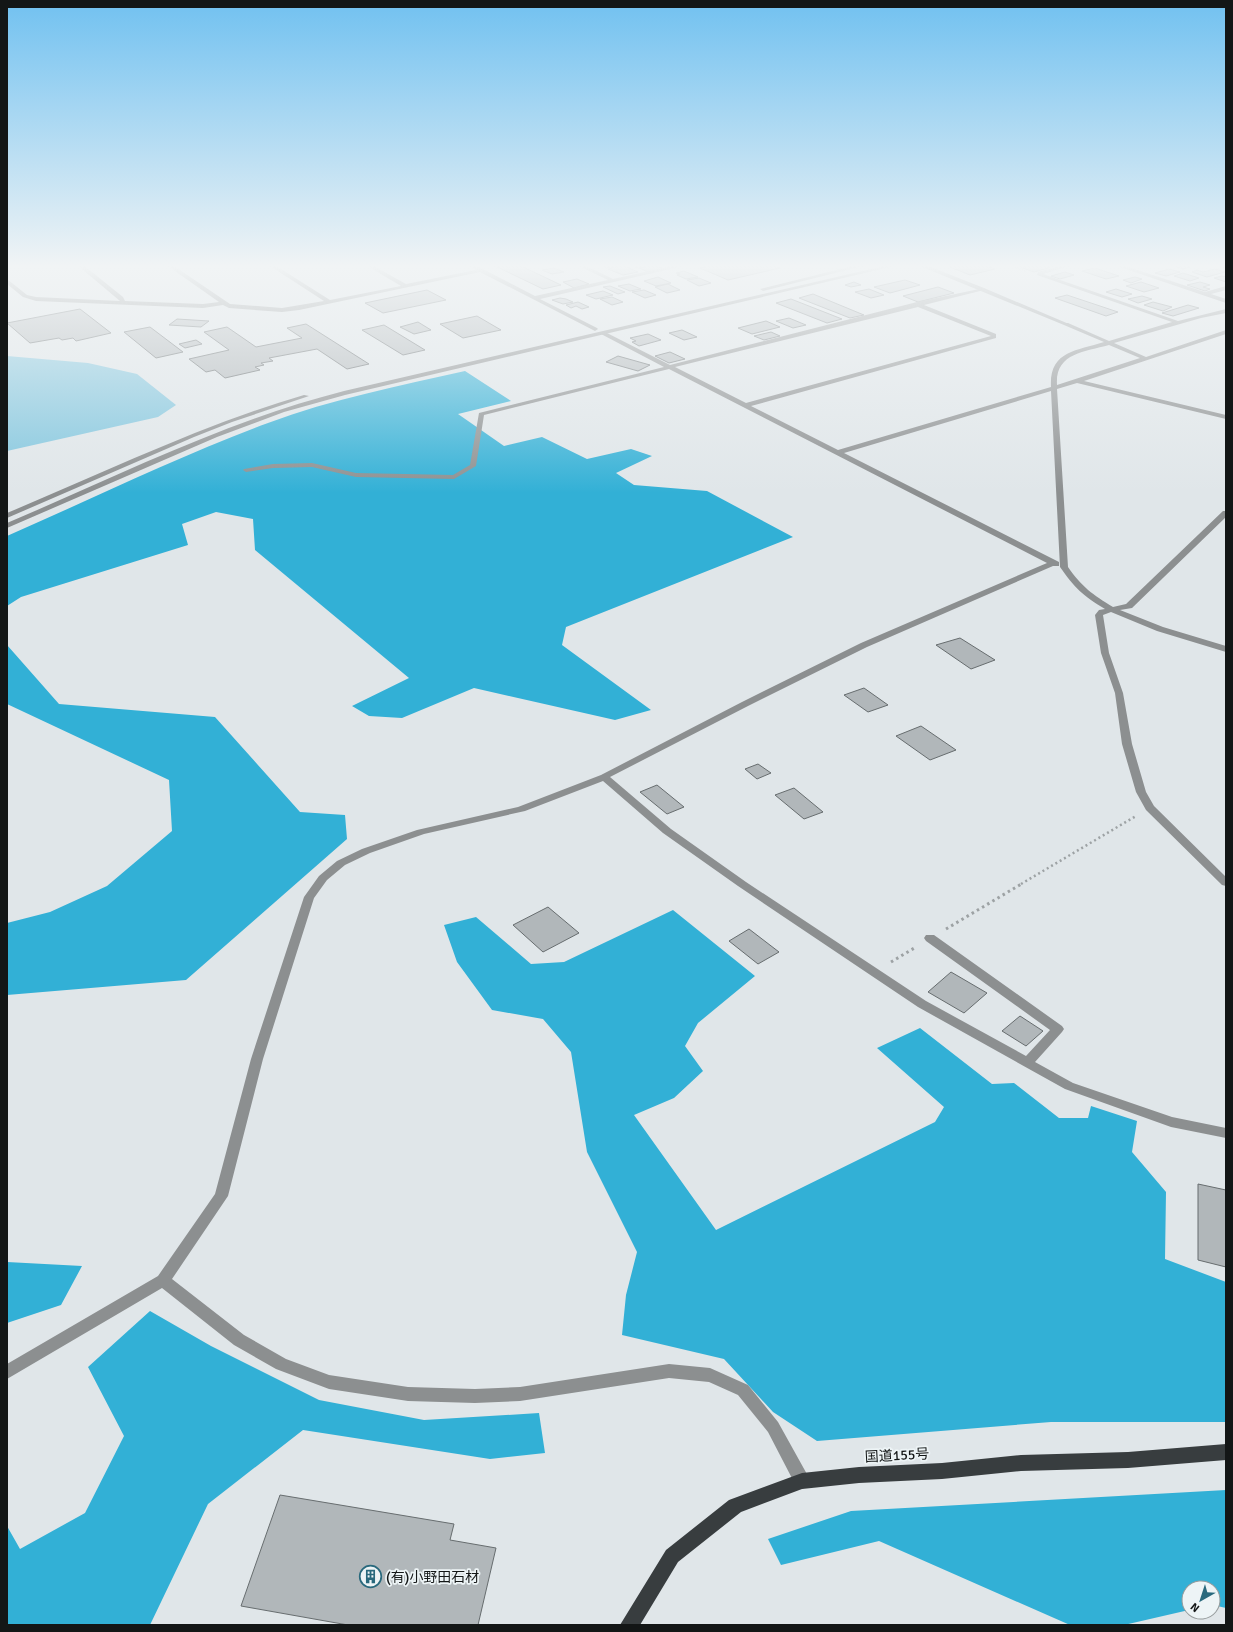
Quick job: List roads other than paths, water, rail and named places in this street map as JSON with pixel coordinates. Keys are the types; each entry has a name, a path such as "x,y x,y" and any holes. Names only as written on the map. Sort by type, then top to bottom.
{"highway":[{"name":"国道155号","path":"629,1625 672,1556 735,1506 802,1482 859,1475 942,1471 1021,1463 1128,1460 1226,1452"}],"street":[{"path":"7,516 192,436 288,401 345,386 546,340"},
{"path":"7,526 245,423 295,406 344,393 576,340"},
{"path":"615,340 1053,563 1064,567"},
{"path":"246,470 273,466 312,465 356,475 454,477 473,466 481,414 774,340"},
{"path":"744,406 983,340"},
{"path":"1104,340 1144,358"},
{"path":"1114,340 1074,353 1058,363 1054,368 1064,567 1068,576 1076,586 1096,601 1134,620 1226,648"},
{"path":"837,452 1055,388 1200,340"},
{"path":"1077,381 1226,417"},
{"path":"1226,513 1129,606 1112,609 1099,615 1106,653 1119,693 1127,744 1141,792 1150,808 1226,883"},
{"path":"7,1372 163,1280 221,1196 257,1059 309,897 323,878 341,863 366,851 421,832 521,809 550,800 604,777 864,644 1053,563"},
{"path":"604,777 680,840 742,884 875,971 922,1004 1069,1086 1171,1122 1226,1133"},
{"path":"930,938 1058,1029 1027,1063"},
{"path":"163,1280 239,1340 281,1364 329,1382 408,1394 475,1396 520,1394 669,1371 710,1374 743,1390 773,1427 802,1482"}],"place":[{"name":"(有)小野田石材","path":"370,1577"}]}
